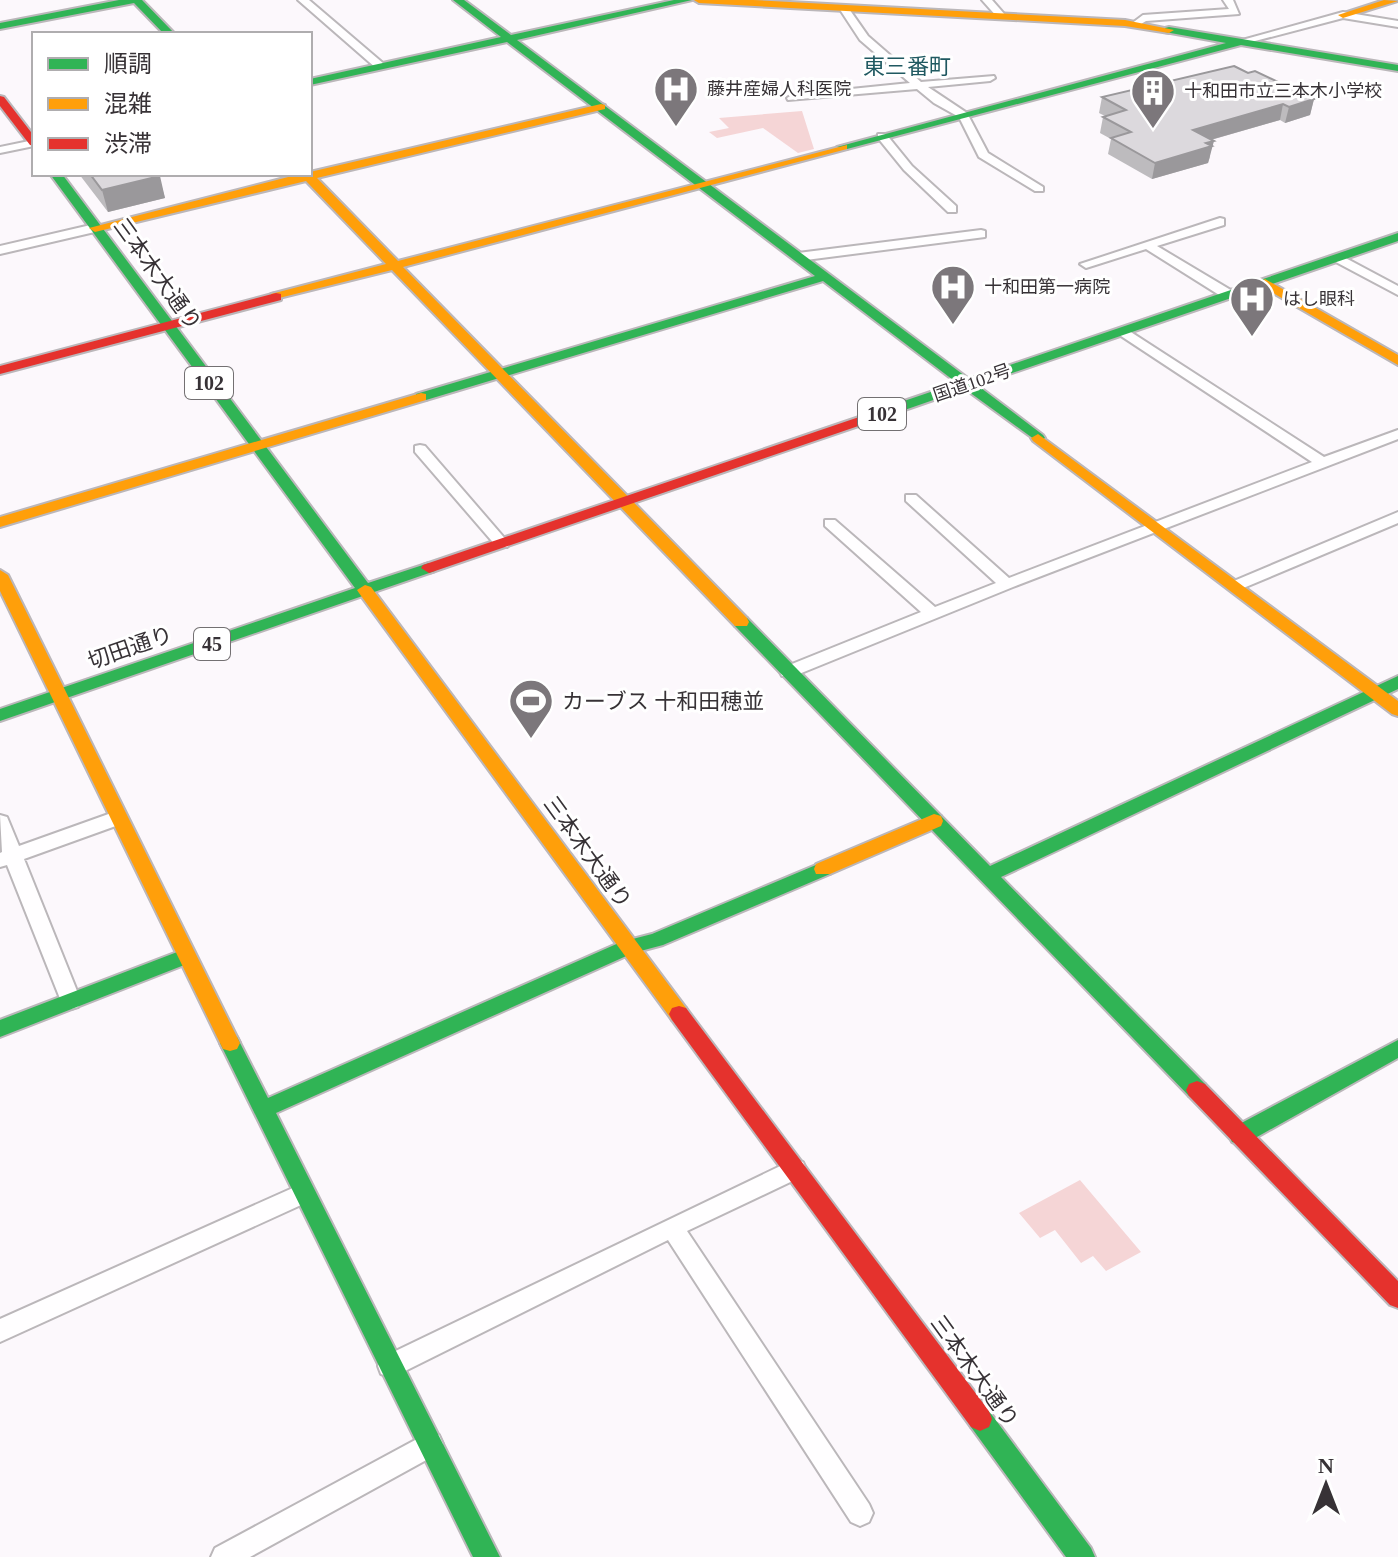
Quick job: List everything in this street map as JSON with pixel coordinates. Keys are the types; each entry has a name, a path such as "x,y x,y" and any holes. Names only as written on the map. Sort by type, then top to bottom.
{"main road":[{"path":"0,26 136,0 168,32"},
{"path":"458,0 1398,710"},
{"path":"312,82 687,0"},
{"path":"699,0 1136,24 1398,68"},
{"path":"1333,14 1394,0"},
{"path":"0,370 1240,42"},
{"path":"0,99 32,140"},
{"path":"312,174 601,107"},
{"name":"三本木大通り","path":"57,176 1082,1557"},
{"path":"95,228 303,176"},
{"path":"308,176 1398,1297"},
{"name":"国道102号","path":"365,590 1398,237"},
{"path":"0,522 824,277"},
{"path":"1265,283 1398,361"},
{"path":"0,575 185,957 487,1557"},
{"name":"切田通り","path":"0,715 365,590"},
{"path":"988,875 1398,682"},
{"path":"264,1109 628,947 656,940 934,821"},
{"path":"0,1029 185,957"},
{"path":"1240,1135 1397,1050"}],"street":[{"path":"303,0 380,66"},
{"path":"987,0 1001,16"},
{"path":"1136,24 1143,18 1236,12 1228,0"},
{"path":"844,8 864,38 915,83 963,115 983,155 1039,189"},
{"path":"1240,42 1333,14 1398,24"},
{"path":"792,98 915,83 990,78"},
{"path":"882,136 908,168 952,209"},
{"path":"0,150 32,143"},
{"path":"1086,264 1220,222"},
{"path":"0,250 95,228"},
{"path":"798,257 981,234"},
{"path":"1148,245 1229,295"},
{"path":"1338,258 1398,291"},
{"path":"1123,331 1323,463"},
{"path":"788,672 1398,434"},
{"path":"420,449 502,544"},
{"path":"911,498 1007,584"},
{"path":"1235,586 1398,517"},
{"path":"830,523 933,614"},
{"path":"7,857 117,818"},
{"path":"0,822 7,857 71,1001"},
{"path":"390,1366 795,1169"},
{"path":"0,1331 304,1193"},
{"path":"672,1227 860,1513"},
{"path":"224,1557 430,1444"}],"shaded area":[{"path":"802,111 814,149 798,153 763,128 717,138 709,132 729,128 719,118"},
{"path":"1080,1180 1141,1252 1106,1271 1093,1256 1081,1263 1055,1230 1040,1238 1019,1213"}],"building":[{"path":"1234,66 1248,73 1255,71 1314,99 1289,107 1283,104 1193,130 1214,141 1206,143 1212,146 1155,163 1111,138 1131,132 1103,117 1126,110 1102,97"},
{"path":"92,176 160,176 102,190"}],"traffic: fast":[{"path":"0,26 134,0"},
{"path":"137,0 168,32"},
{"path":"458,0 1038,438"},
{"path":"312,82 687,0"},
{"path":"1169,30 1398,68"},
{"path":"843,147 1240,42"},
{"path":"57,176 365,590 429,568"},
{"path":"865,419 1398,237"},
{"path":"421,397 824,277"},
{"path":"0,715 365,590"},
{"path":"741,622 1197,1090"},
{"path":"988,875 1398,682"},
{"path":"264,1109 628,947 656,940 823,869"},
{"path":"0,1029 185,957"},
{"path":"230,1043 487,1557"},
{"path":"1240,1135 1398,1048"},
{"path":"980,1419 1082,1557"}],"traffic: slow":[{"path":"699,0 1125,23 1169,30"},
{"path":"1343,15 1394,0"},
{"path":"95,228 601,107"},
{"path":"276,297 843,147"},
{"path":"308,176 741,622"},
{"path":"1265,283 1398,361"},
{"path":"0,522 421,397"},
{"path":"1038,438 1398,710"},
{"path":"0,575 230,1043"},
{"path":"365,590 679,1014"},
{"path":"823,869 934,821"}],"traffic: jam":[{"path":"0,99 32,140"},
{"path":"0,370 276,297"},
{"path":"429,568 865,419"},
{"path":"679,1014 980,1419"},
{"path":"1197,1090 1398,1297"}],"place":[{"name":"藤井産婦人科医院","path":"676,128"},
{"name":"十和田市立三本木小学校","path":"1153,130"},
{"name":"十和田第一病院","path":"953,326"},
{"name":"はし眼科","path":"1252,338"},
{"name":"カーブス 十和田穂並","path":"531,740"}],"district":[{"name":"東三番町","path":"907,66"}]}
